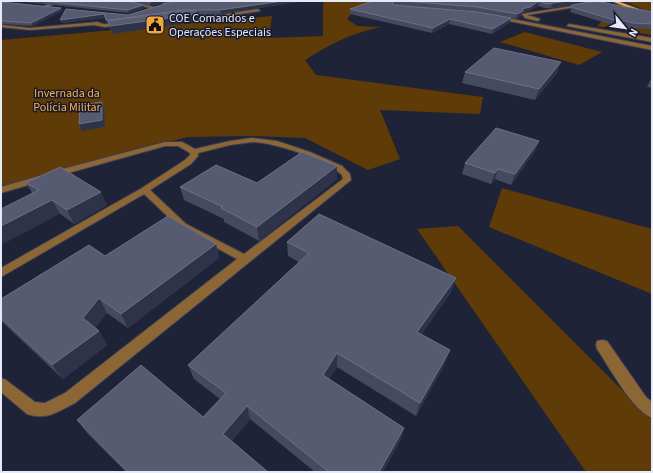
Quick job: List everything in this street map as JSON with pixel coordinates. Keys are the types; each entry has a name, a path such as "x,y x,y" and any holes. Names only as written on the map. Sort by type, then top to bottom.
{"main road":[{"path":"612,1 652,16"}],"street":[{"path":"44,7 60,1"},
{"path":"124,1 155,8"},
{"path":"141,12 171,3 157,1"},
{"path":"612,1 524,14 525,16 652,40"},
{"path":"36,6 58,8"},
{"path":"177,17 192,15 221,16 258,10"},
{"path":"488,16 652,48"},
{"path":"1,26 30,29 118,19"},
{"path":"93,23 111,26 125,24"},
{"path":"1,190 164,144 179,144 194,152 251,140 281,144 339,168 346,174 347,180 70,398 46,410 32,409 1,384"},
{"path":"1,273 145,190 188,162 194,156 194,152"},
{"path":"145,190 183,226 245,259"},
{"path":"602,345 641,402 652,411"}],"green space":[{"name":"Invernada da Polícia Militar","path":"324,1 393,1 456,8 460,11 355,10 347,19 357,26 381,27 342,40 305,60 316,75 483,97 480,114 380,110 400,159 368,170 305,138 252,136 188,137 78,165 1,190 1,40 272,16 269,38 323,36"},
{"path":"623,1 652,1 652,13 626,2"},
{"path":"603,20 652,23 652,35 597,26"},
{"path":"525,32 602,52 579,65 500,42"},
{"path":"502,188 652,229 652,294 489,227"},
{"path":"458,226 638,406 652,416 652,472 586,472 417,229"}],"building":[{"path":"41,1 127,1 143,5 128,10"},
{"path":"175,1 283,1 220,10 183,10 110,20 106,20 104,14 60,20 66,9 128,15"},
{"path":"373,1 394,1 392,3 393,5 477,12 511,18 493,29 450,19 433,28 350,9"},
{"path":"404,1 539,1 530,7 522,9 523,11 517,14 477,7"},
{"path":"539,1 568,1 546,4"},
{"path":"595,1 652,12 652,24 626,21 621,22 571,7 572,5"},
{"path":"1,2 61,8 31,23 1,21"},
{"path":"183,11 197,11 195,12 197,14 110,26 108,21"},
{"path":"494,48 561,62 539,89 465,72"},
{"path":"102,102 102,120 79,124 80,105"},
{"path":"496,128 539,141 515,174 498,169 495,173 465,163"},
{"path":"302,152 337,166 257,227 221,208 223,207 180,187 216,165 257,183"},
{"path":"60,167 101,192 67,210 52,200 1,226 1,209 39,190 26,183"},
{"path":"319,214 456,278 417,332 450,350 420,403 337,353 323,375 404,428 379,472 329,472 247,406 223,434 268,472 128,472 77,420 141,365 203,417 226,393 188,365 309,253 287,242"},
{"path":"168,216 216,244 121,314 99,298 83,318 99,331 52,365 1,318 1,299 89,245 105,256"}],"place":[{"name":"COE Comandos e Operações Especiais","path":"155,25"}]}
